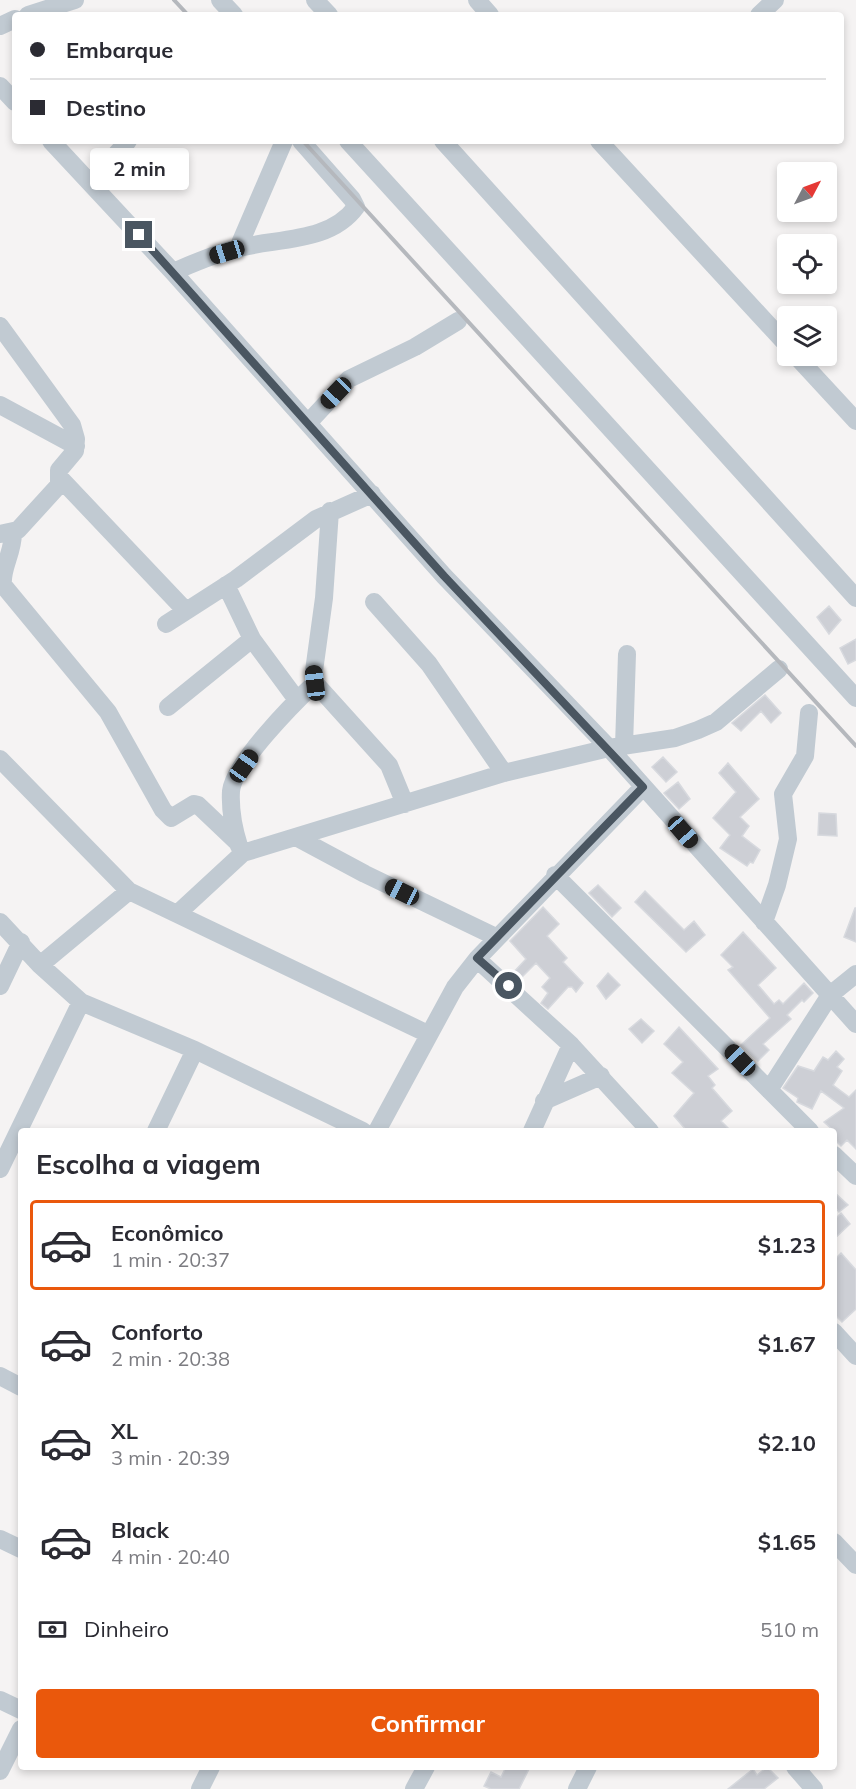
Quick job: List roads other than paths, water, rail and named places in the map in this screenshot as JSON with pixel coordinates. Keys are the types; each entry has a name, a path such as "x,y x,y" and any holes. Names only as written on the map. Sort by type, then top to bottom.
{"street":[{"path":"37,12 75,0"},
{"path":"220,0 231,12"},
{"path":"315,0 326,12"},
{"path":"477,0 487,12"},
{"path":"762,12 775,0"},
{"path":"54,144 173,272 444,576 617,747 643,787 856,1024"},
{"path":"90,183 125,144"},
{"path":"238,248 283,144"},
{"path":"173,272 238,248 308,236 338,224 356,207 340,183 304,144"},
{"path":"351,144 856,698"},
{"path":"446,144 856,598"},
{"path":"608,144 777,334"},
{"path":"308,423 349,379 415,347 458,321"},
{"path":"0,326 72,425 76,446 75,451 59,470 59,485 53,493 7,534 13,548 2,577 7,591 108,712 163,810 171,818 194,804 207,813 240,848"},
{"path":"805,366 856,421"},
{"path":"0,405 76,446"},
{"path":"59,477 186,611"},
{"path":"165,624 226,585 330,511 372,494"},
{"path":"330,511 324,598 314,671 315,683 389,765 405,804"},
{"path":"226,585 252,639 297,700"},
{"path":"374,602 429,664 504,773"},
{"path":"168,706 252,639"},
{"path":"617,747 627,654"},
{"path":"177,914 240,848 296,837 362,814 405,804 504,773 617,747 675,738 716,722 779,669"},
{"path":"207,813 231,789 268,730 315,683"},
{"path":"764,922 777,885 788,839 783,794 806,756 809,712"},
{"path":"0,759 129,891 429,1034"},
{"path":"379,1128 455,987 477,958 555,875 643,787"},
{"path":"231,789 240,848"},
{"path":"296,837 365,874 496,937"},
{"path":"555,875 807,1128"},
{"path":"40,964 129,891"},
{"path":"0,922 81,1002 195,1050 357,1128"},
{"path":"0,986 21,942"},
{"path":"477,958 571,1045 647,1128"},
{"path":"769,1090 794,1047 830,995 856,974"},
{"path":"20,1128 81,1002"},
{"path":"533,1128 571,1045"},
{"path":"157,1128 195,1050"},
{"path":"544,1101 601,1076"},
{"path":"0,1169 18,1132"},
{"path":"837,1158 856,1176"},
{"path":"837,1335 856,1356"},
{"path":"0,1376 18,1385"},
{"path":"0,1539 18,1548"},
{"path":"837,1545 856,1565"},
{"path":"0,1700 18,1709"},
{"path":"0,1771 18,1735"},
{"path":"200,1789 210,1770"},
{"path":"414,1789 424,1770"},
{"path":"577,1789 586,1770"},
{"path":"798,1770 814,1789"}],"railway":[{"path":"174,0 185,12"},
{"path":"306,144 856,746"}]}
